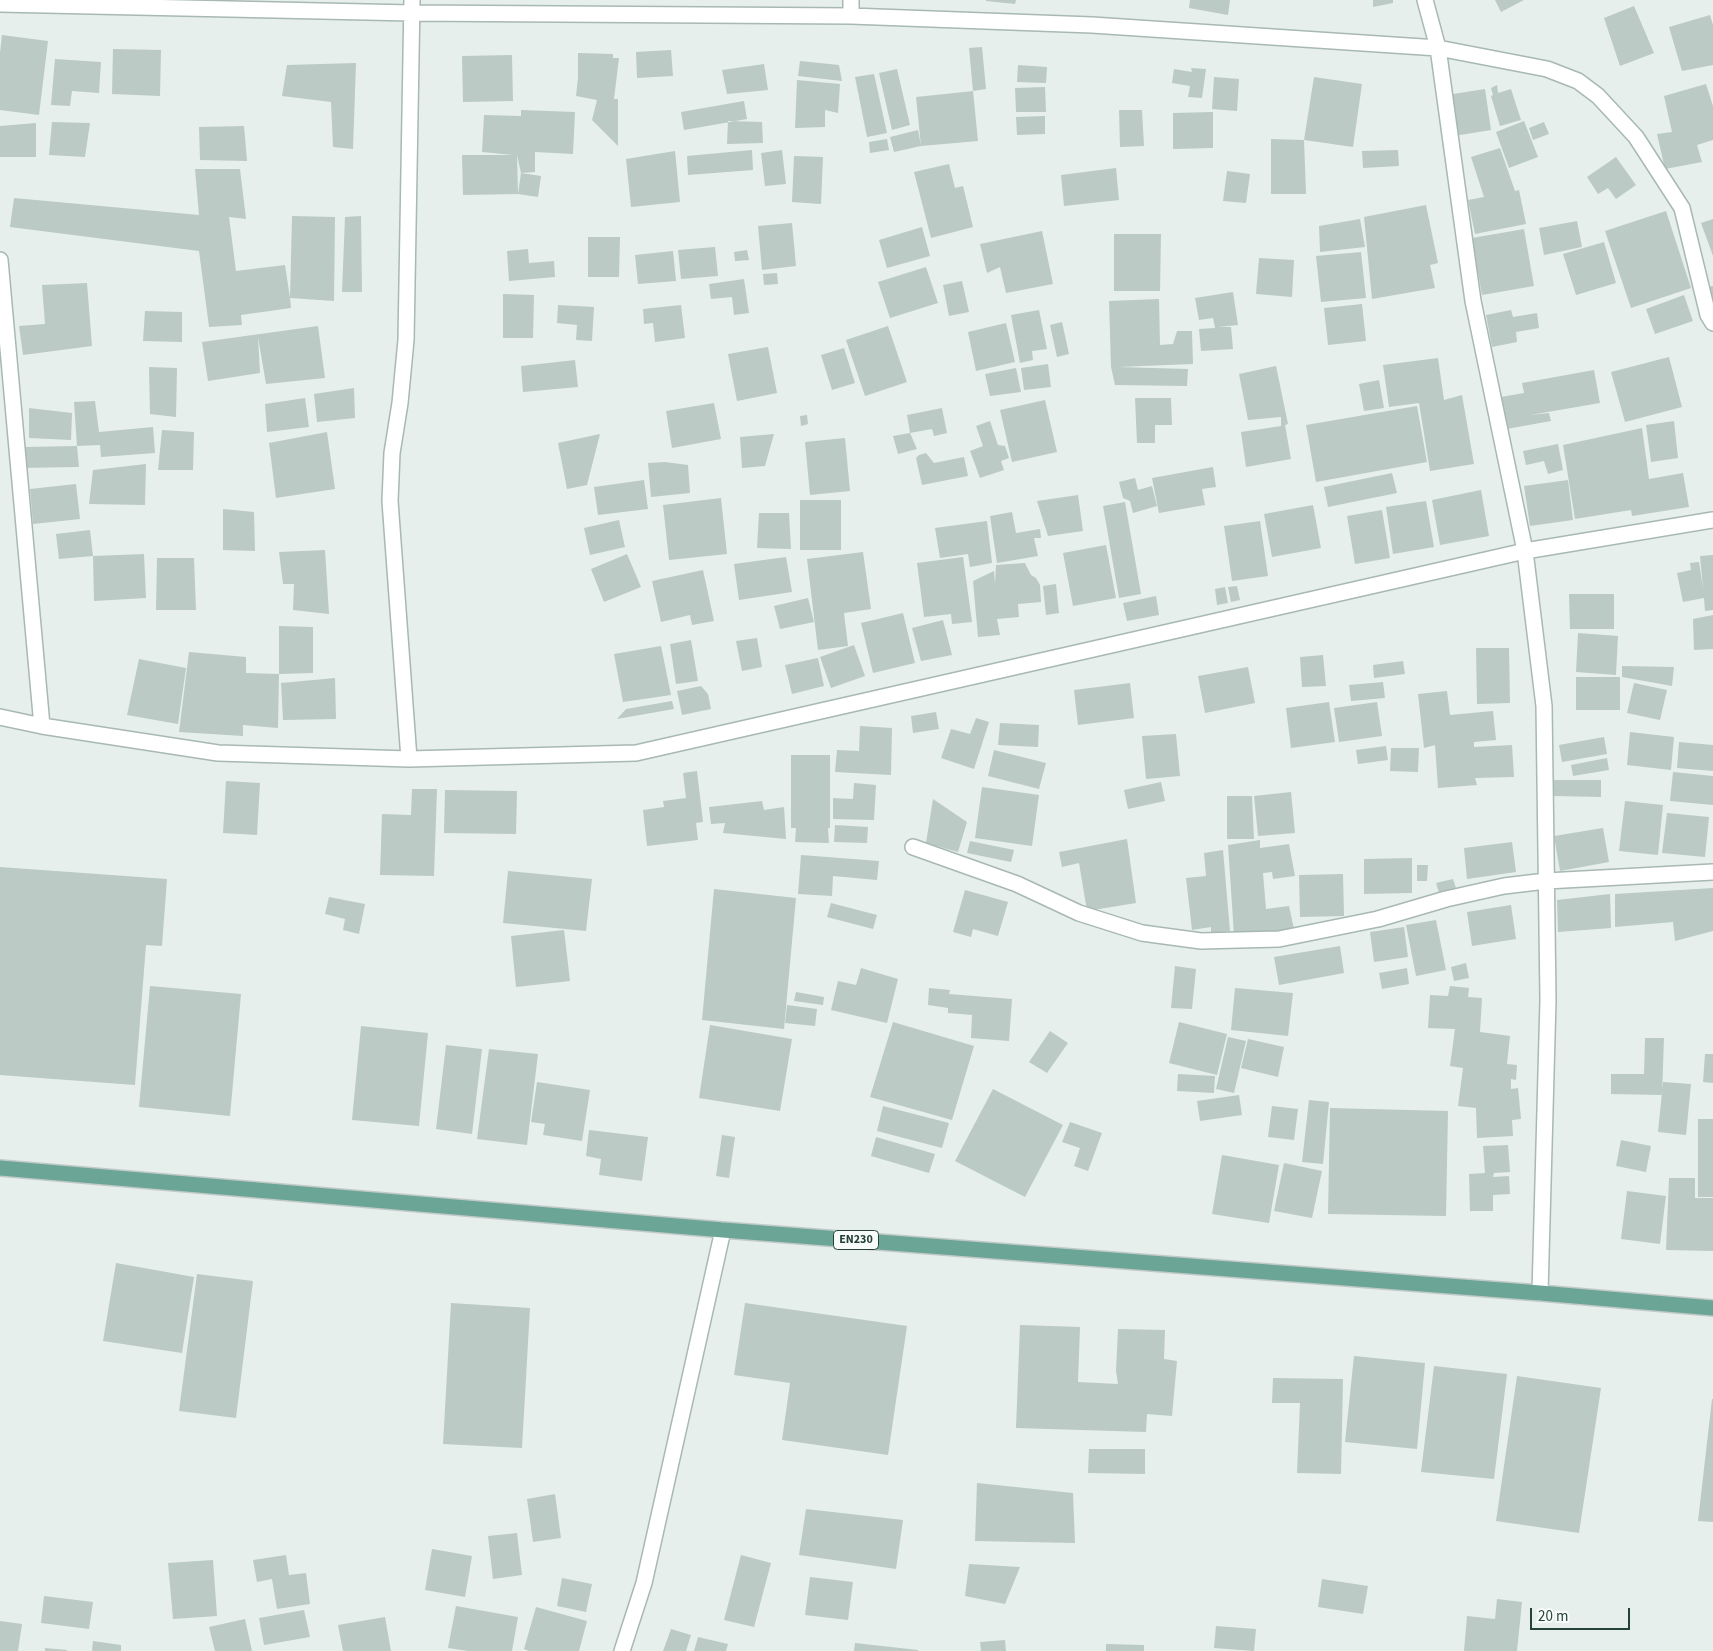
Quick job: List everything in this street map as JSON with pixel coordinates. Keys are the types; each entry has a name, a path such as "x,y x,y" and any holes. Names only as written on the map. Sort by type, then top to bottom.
{"main road":[{"name":"EN230","path":"0,1168 723,1230 1540,1292 1713,1308"}],"street":[{"path":"851,0 851,16"},
{"path":"1426,0 1438,48 1473,300 1525,551 1544,706 1548,1000 1540,1292"},
{"path":"0,4 412,7 851,16 1092,25 1438,48 1547,69 1578,81 1598,96 1636,137 1682,208 1708,315 1713,323"},
{"path":"408,760 390,501 392,453 400,403 406,340 412,7"},
{"path":"0,260 42,726"},
{"path":"0,718 218,753 408,760 636,753 1525,551 1713,520"},
{"path":"913,847 1017,884 1079,913 1142,933 1201,941 1279,938 1378,919 1446,899 1504,886 1546,881 1713,872"},
{"path":"622,1651 644,1583 723,1230"}],"building":[{"path":"986,0 1016,0 1015,4"},
{"path":"1190,0 1230,0 1228,15 1189,8"},
{"path":"1373,0 1393,0 1393,3 1373,7"},
{"path":"1495,0 1524,0 1501,12"},
{"path":"1634,6 1654,53 1620,66 1604,18"},
{"path":"1710,15 1713,25 1713,65 1682,71 1669,27"},
{"path":"2,35 48,41 39,115 0,110 0,53"},
{"path":"982,47 986,89 973,91 969,48"},
{"path":"113,49 161,50 160,96 112,94"},
{"path":"671,50 673,76 637,78 636,52"},
{"path":"578,53 613,54 613,58 619,58 614,99 618,99 618,146 592,120 597,100 576,96"},
{"path":"512,55 513,101 463,102 462,56"},
{"path":"55,59 101,62 99,93 72,91 70,106 51,105"},
{"path":"800,61 839,65 842,81 798,76"},
{"path":"356,63 353,149 333,147 331,102 282,96 287,65"},
{"path":"764,64 768,90 727,94 722,70"},
{"path":"1018,65 1047,67 1046,83 1017,82"},
{"path":"1191,68 1206,69 1202,98 1188,97 1190,86 1172,83 1174,69 1192,72"},
{"path":"897,69 910,125 892,130 879,73"},
{"path":"874,74 887,133 867,137 855,77"},
{"path":"1214,77 1239,79 1237,111 1212,109"},
{"path":"1314,77 1362,84 1353,147 1304,140"},
{"path":"797,80 840,84 838,113 825,110 825,127 795,128"},
{"path":"1706,84 1713,106 1713,140 1697,145 1702,162 1665,169 1657,134 1672,132 1664,96"},
{"path":"1497,85 1498,93 1511,89 1521,120 1500,126 1491,96 1493,95 1491,88"},
{"path":"1045,87 1046,112 1016,112 1015,88"},
{"path":"1485,89 1491,130 1454,136 1447,95"},
{"path":"973,91 978,141 921,146 916,97"},
{"path":"744,101 747,119 684,130 681,112"},
{"path":"521,110 575,112 573,154 535,152 535,172 521,173 517,155 518,194 463,195 462,155 513,155 482,152 484,115 521,116"},
{"path":"1119,110 1142,110 1144,146 1120,147"},
{"path":"1213,112 1213,148 1173,149 1173,113"},
{"path":"1045,116 1045,134 1017,135 1016,117"},
{"path":"728,121 762,122 763,143 727,144"},
{"path":"1524,121 1538,157 1509,168 1496,132"},
{"path":"52,122 90,123 85,157 49,155"},
{"path":"1544,122 1549,134 1533,140 1529,128"},
{"path":"36,123 36,157 0,157 0,126"},
{"path":"244,126 247,161 200,160 199,127"},
{"path":"918,130 921,146 894,152 890,137"},
{"path":"887,139 889,150 870,153 869,142"},
{"path":"1271,139 1304,140 1306,194 1271,194"},
{"path":"1500,148 1515,191 1519,190 1526,224 1475,234 1468,200 1484,197 1471,157"},
{"path":"752,150 753,170 688,175 687,156"},
{"path":"782,150 786,184 765,186 761,153"},
{"path":"1398,150 1399,166 1363,168 1362,151"},
{"path":"675,151 680,202 631,207 626,159"},
{"path":"794,156 823,157 821,204 792,202"},
{"path":"1616,157 1636,185 1616,199 1608,188 1598,194 1587,177"},
{"path":"949,164 955,188 963,186 973,227 931,238 914,172"},
{"path":"1116,168 1119,200 1064,206 1061,175"},
{"path":"195,169 240,169 246,219 229,217 236,271 285,265 291,308 241,315 242,325 209,327 199,251 10,227 14,198 199,215"},
{"path":"1227,171 1250,174 1246,203 1223,201"},
{"path":"521,173 541,176 538,197 518,194"},
{"path":"1426,205 1438,263 1430,265 1435,288 1372,299 1364,217"},
{"path":"1666,211 1691,288 1631,308 1605,231"},
{"path":"292,216 335,217 334,301 290,298"},
{"path":"361,216 362,292 342,292 345,217"},
{"path":"1360,219 1365,247 1320,252 1319,226"},
{"path":"1713,219 1713,256 1701,223"},
{"path":"1577,221 1582,247 1544,255 1539,228"},
{"path":"792,223 796,266 762,270 758,226"},
{"path":"922,227 930,256 887,268 879,240"},
{"path":"1524,229 1534,286 1482,295 1472,238"},
{"path":"1042,231 1053,284 1006,293 1000,267 987,273 980,244"},
{"path":"1114,234 1161,234 1160,291 1114,291"},
{"path":"588,237 620,237 619,277 588,277"},
{"path":"1604,242 1616,283 1576,295 1563,254"},
{"path":"715,247 718,276 681,279 678,250"},
{"path":"528,249 529,263 554,261 555,277 509,281 507,251"},
{"path":"747,250 749,260 735,261 734,252"},
{"path":"673,251 676,281 638,284 635,255"},
{"path":"1361,252 1366,298 1321,302 1316,256"},
{"path":"1259,258 1294,260 1292,297 1256,294"},
{"path":"926,267 938,303 890,318 878,282"},
{"path":"777,273 778,284 764,285 763,274"},
{"path":"744,279 749,313 734,315 732,297 711,299 709,284"},
{"path":"962,281 969,312 949,316 943,285"},
{"path":"87,283 92,346 23,355 19,326 45,324 42,285"},
{"path":"1713,286 1713,301 1708,287"},
{"path":"1233,292 1238,325 1218,327 1231,327 1233,349 1201,351 1199,329 1215,328 1213,318 1199,320 1195,298"},
{"path":"503,294 534,295 533,338 503,338"},
{"path":"1684,295 1693,321 1655,334 1646,309"},
{"path":"1159,299 1160,345 1173,344 1177,331 1192,331 1193,364 1118,367 1188,369 1187,386 1115,385 1111,367 1109,301"},
{"path":"1362,304 1366,341 1328,345 1324,308"},
{"path":"558,305 594,307 592,341 576,340 577,325 557,323"},
{"path":"681,305 685,338 655,342 653,323 644,324 643,309"},
{"path":"1039,310 1047,349 1032,351 1033,360 1020,363 1011,315"},
{"path":"1511,310 1513,317 1537,313 1539,328 1516,332 1517,342 1492,347 1486,315"},
{"path":"145,311 182,312 182,342 143,341"},
{"path":"1062,322 1069,354 1057,357 1050,325"},
{"path":"1006,323 1015,362 976,371 968,332"},
{"path":"318,326 325,378 266,384 258,337 260,373 208,381 202,342"},
{"path":"888,326 907,382 865,396 846,340"},
{"path":"768,347 777,393 737,401 728,354"},
{"path":"844,348 855,383 832,390 821,355"},
{"path":"1669,357 1682,407 1625,422 1611,372"},
{"path":"1438,358 1444,400 1462,395 1474,464 1430,471 1419,403 1389,407 1383,365"},
{"path":"575,360 578,387 523,392 521,366"},
{"path":"1048,364 1051,387 1024,390 1021,368"},
{"path":"1276,366 1288,424 1285,425 1291,459 1246,467 1241,432 1281,426 1281,417 1248,420 1239,374"},
{"path":"149,367 177,368 176,417 150,414"},
{"path":"1016,368 1021,392 990,396 985,374"},
{"path":"1594,370 1600,403 1530,415 1549,413 1551,421 1501,430 1495,398 1524,393 1522,383"},
{"path":"1379,380 1384,408 1364,411 1359,384"},
{"path":"354,388 355,418 317,422 314,394"},
{"path":"305,398 309,427 267,432 265,404"},
{"path":"1135,398 1171,398 1172,425 1155,425 1155,443 1137,443"},
{"path":"1045,400 1057,452 1012,462 1000,410"},
{"path":"95,401 99,432 153,427 155,453 101,457 100,445 77,446 74,402"},
{"path":"714,403 721,439 672,448 666,411"},
{"path":"1417,406 1427,462 1316,482 1306,425"},
{"path":"29,408 72,413 71,440 29,438"},
{"path":"942,408 947,433 934,436 932,429 910,433 907,415"},
{"path":"807,415 808,424 801,426 800,416"},
{"path":"990,421 998,445 1005,446 1009,458 1001,461 1004,470 980,478 970,451 983,446 976,426"},
{"path":"1674,421 1678,458 1651,462 1646,425"},
{"path":"1642,428 1649,479 1683,473 1689,507 1632,516 1631,510 1575,519 1563,445"},
{"path":"162,430 194,432 193,470 158,470"},
{"path":"327,432 335,489 276,498 269,443"},
{"path":"910,433 917,449 898,454 893,436"},
{"path":"600,434 587,485 567,489 558,443"},
{"path":"774,434 765,466 742,468 740,437"},
{"path":"845,438 850,491 810,495 805,442"},
{"path":"1558,444 1563,470 1548,474 1544,461 1526,465 1523,451"},
{"path":"77,446 79,467 19,468 25,447"},
{"path":"926,453 934,463 964,457 968,476 922,485 916,458"},
{"path":"665,462 688,465 690,493 651,497 648,463"},
{"path":"146,464 145,505 89,504 93,470"},
{"path":"1213,467 1216,487 1202,489 1205,505 1159,513 1152,478"},
{"path":"1392,473 1397,493 1328,507 1324,487"},
{"path":"1135,478 1138,490 1152,486 1157,506 1133,513 1130,501 1123,498 1119,482"},
{"path":"644,480 648,509 598,515 594,487"},
{"path":"1568,480 1573,520 1530,526 1524,486"},
{"path":"76,484 80,519 33,524 30,489"},
{"path":"1481,490 1489,536 1440,545 1432,500"},
{"path":"1078,495 1083,531 1048,536 1037,501"},
{"path":"721,498 727,554 669,560 663,505"},
{"path":"800,500 841,500 841,550 800,550"},
{"path":"1426,501 1434,547 1393,554 1386,507"},
{"path":"1125,502 1141,594 1119,598 1103,506"},
{"path":"1313,505 1321,548 1272,557 1264,514"},
{"path":"223,509 254,512 255,551 223,550"},
{"path":"1382,510 1390,558 1355,564 1347,516"},
{"path":"1012,512 1016,533 1040,529 1041,538 1034,538 1038,556 997,563 990,516"},
{"path":"759,513 789,513 791,549 757,548"},
{"path":"619,520 625,547 590,555 584,528"},
{"path":"987,521 992,563 970,567 968,554 940,558 935,528"},
{"path":"1260,521 1268,576 1232,581 1224,526"},
{"path":"90,530 93,556 59,559 56,534"},
{"path":"1106,545 1116,598 1073,606 1063,553"},
{"path":"325,550 329,614 293,610 294,584 283,584 279,552"},
{"path":"863,552 871,609 844,613 848,646 818,650 807,559"},
{"path":"144,554 146,598 94,601 93,556"},
{"path":"627,554 641,587 604,602 591,569"},
{"path":"1713,555 1713,610 1705,611 1704,598 1683,602 1677,573 1691,570 1690,563 1699,562 1703,589 1700,556"},
{"path":"786,557 792,592 739,600 734,564"},
{"path":"963,557 972,622 952,624 951,614 924,617 917,563"},
{"path":"157,558 194,558 196,610 156,610"},
{"path":"1025,563 1031,575 1036,578 1040,585 1041,602 1018,604 1019,617 997,619 1000,635 978,637 973,581 994,571 995,584 996,565"},
{"path":"703,570 714,621 692,625 690,615 661,622 652,581"},
{"path":"1056,584 1059,613 1046,615 1043,586"},
{"path":"1237,586 1240,600 1231,602 1228,587"},
{"path":"1225,587 1228,603 1217,605 1215,589"},
{"path":"1569,594 1614,594 1614,629 1570,629"},
{"path":"1156,596 1159,615 1127,621 1123,603"},
{"path":"808,598 814,622 780,629 774,606"},
{"path":"903,613 915,663 873,673 861,623"},
{"path":"1713,615 1713,649 1694,650 1693,619"},
{"path":"943,620 952,655 921,661 912,628"},
{"path":"279,626 313,627 313,673 279,674"},
{"path":"1578,633 1618,636 1616,675 1576,672"},
{"path":"757,638 762,667 742,671 736,641"},
{"path":"691,640 698,681 676,684 670,644"},
{"path":"854,645 865,676 831,688 820,657"},
{"path":"661,646 671,695 623,702 614,654"},
{"path":"1476,648 1509,648 1510,703 1477,704"},
{"path":"189,652 246,657 246,673 279,674 278,728 243,725 243,736 179,732"},
{"path":"1323,655 1326,686 1302,687 1300,657"},
{"path":"818,658 824,686 792,694 785,665"},
{"path":"139,659 186,668 178,724 127,715"},
{"path":"1403,661 1405,674 1374,678 1373,665"},
{"path":"1622,666 1674,667 1672,686 1622,677"},
{"path":"1248,667 1255,703 1205,713 1198,676"},
{"path":"1576,677 1620,677 1620,710 1576,710"},
{"path":"335,678 336,719 283,720 281,683"},
{"path":"1383,682 1385,698 1351,701 1349,685"},
{"path":"1130,683 1134,718 1078,725 1074,690"},
{"path":"1634,683 1667,690 1660,720 1627,713"},
{"path":"701,686 708,694 711,709 682,715 677,691"},
{"path":"1447,691 1450,715 1493,711 1496,740 1474,742 1474,747 1512,745 1514,777 1475,778 1477,785 1438,788 1435,745 1424,748 1418,694"},
{"path":"672,701 674,709 617,719 626,709"},
{"path":"1329,702 1335,742 1291,748 1286,708"},
{"path":"1377,702 1382,736 1339,742 1334,708"},
{"path":"936,712 939,729 913,733 911,716"},
{"path":"976,718 989,722 974,769 941,758 951,729 970,734"},
{"path":"1000,723 1039,725 1038,747 998,745"},
{"path":"860,726 892,728 891,775 835,772 837,750 859,751"},
{"path":"1630,732 1674,737 1671,770 1627,765"},
{"path":"1176,734 1180,776 1146,779 1142,736"},
{"path":"1604,737 1607,754 1562,762 1559,745"},
{"path":"1679,742 1713,745 1713,771 1677,768"},
{"path":"1386,746 1388,760 1358,764 1356,750"},
{"path":"1391,748 1419,748 1418,772 1390,771"},
{"path":"994,750 1046,763 1039,789 988,776"},
{"path":"791,755 830,755 829,843 795,842 796,828 791,828"},
{"path":"1607,758 1609,770 1573,776 1571,765"},
{"path":"697,771 703,822 696,823 698,840 647,846 643,810 664,807 663,801 686,798 683,773"},
{"path":"1673,772 1713,776 1713,805 1670,801"},
{"path":"1553,780 1601,780 1601,797 1553,796"},
{"path":"226,781 260,783 257,835 223,833"},
{"path":"1161,782 1165,801 1128,809 1124,790"},
{"path":"854,783 876,785 874,820 833,819 833,798 853,799"},
{"path":"982,787 1039,795 1032,846 975,838"},
{"path":"412,789 437,789 434,876 380,875 382,814 411,815"},
{"path":"445,790 517,791 516,834 444,833"},
{"path":"1291,792 1295,833 1258,836 1254,796"},
{"path":"1227,796 1252,796 1254,839 1227,839"},
{"path":"933,799 967,822 958,852 926,843"},
{"path":"762,801 764,810 784,807 786,839 723,833 725,823 711,824 709,807"},
{"path":"1625,801 1663,805 1658,855 1619,851"},
{"path":"1667,813 1709,817 1705,857 1662,853"},
{"path":"835,825 868,827 867,843 834,842"},
{"path":"1603,828 1609,862 1560,871 1554,836"},
{"path":"1127,839 1136,903 1087,911 1079,863 1062,867 1059,852"},
{"path":"1260,840 1260,848 1289,844 1295,876 1273,879 1272,872 1263,873 1266,909 1289,906 1294,929 1234,935 1228,845"},
{"path":"970,841 1014,850 1011,862 967,853"},
{"path":"1512,842 1516,872 1467,879 1464,848"},
{"path":"1223,850 1230,931 1211,933 1211,927 1192,930 1186,878 1206,876 1204,853"},
{"path":"801,855 879,861 877,880 833,876 832,896 798,894"},
{"path":"1412,858 1412,893 1364,894 1364,859"},
{"path":"1417,865 1428,865 1427,881 1417,881"},
{"path":"0,867 167,879 162,946 146,945 135,1085 0,1075"},
{"path":"508,871 592,879 586,931 503,923"},
{"path":"1343,874 1344,916 1300,917 1299,875"},
{"path":"1453,879 1457,891 1440,896 1436,883"},
{"path":"1713,888 1713,931 1675,941 1673,922 1615,927 1615,894"},
{"path":"714,889 796,898 784,1029 702,1020"},
{"path":"965,890 1008,902 998,936 973,929 971,937 953,932"},
{"path":"1610,894 1611,928 1558,932 1557,900"},
{"path":"329,897 365,904 359,934 343,930 345,919 325,914"},
{"path":"831,903 877,915 873,929 827,917"},
{"path":"1511,905 1516,939 1472,946 1467,912"},
{"path":"1436,920 1446,970 1416,976 1406,925"},
{"path":"1404,927 1408,957 1374,962 1370,932"},
{"path":"564,930 570,981 516,987 511,936"},
{"path":"1340,946 1344,973 1279,985 1274,957"},
{"path":"1466,963 1469,978 1454,981 1451,967"},
{"path":"1175,966 1196,969 1192,1009 1171,1008"},
{"path":"861,968 898,979 887,1023 831,1010 838,981 856,985"},
{"path":"1407,968 1409,984 1382,989 1379,973"},
{"path":"150,986 241,994 230,1116 139,1107"},
{"path":"1450,986 1469,988 1468,997 1482,998 1480,1032 1510,1036 1507,1064 1517,1065 1516,1080 1511,1079 1511,1089 1518,1088 1521,1119 1512,1120 1513,1136 1477,1138 1476,1108 1458,1106 1463,1068 1450,1066 1455,1029 1428,1028 1430,995 1448,996"},
{"path":"929,988 950,990 949,994 1012,999 1009,1041 971,1038 972,1015 948,1013 948,1008 928,1005"},
{"path":"1235,988 1293,993 1288,1036 1231,1030"},
{"path":"796,992 824,997 823,1005 794,1001"},
{"path":"787,1005 817,1009 815,1026 785,1023"},
{"path":"893,1022 974,1046 952,1120 870,1097"},
{"path":"1179,1022 1227,1034 1217,1075 1169,1063"},
{"path":"710,1025 792,1039 780,1111 699,1098"},
{"path":"361,1026 428,1033 419,1126 352,1120"},
{"path":"1050,1031 1068,1043 1047,1073 1029,1062"},
{"path":"1228,1037 1246,1041 1234,1093 1216,1089"},
{"path":"1645,1038 1664,1038 1662,1095 1611,1094 1611,1074 1644,1074"},
{"path":"1248,1039 1284,1047 1278,1077 1241,1068"},
{"path":"446,1045 482,1049 472,1134 436,1129"},
{"path":"489,1049 538,1054 527,1145 477,1139"},
{"path":"1705,1054 1713,1054 1713,1083 1703,1082"},
{"path":"1178,1074 1215,1076 1214,1093 1177,1091"},
{"path":"537,1082 590,1090 582,1141 543,1135 545,1124 531,1122"},
{"path":"1663,1082 1691,1084 1686,1135 1658,1132"},
{"path":"993,1089 1063,1125 1025,1197 955,1161"},
{"path":"1239,1095 1242,1115 1200,1121 1197,1101"},
{"path":"1309,1100 1329,1102 1323,1164 1302,1162"},
{"path":"883,1106 949,1123 942,1148 877,1131"},
{"path":"1272,1106 1298,1109 1294,1140 1268,1137"},
{"path":"1330,1108 1448,1111 1446,1216 1328,1214"},
{"path":"1698,1119 1713,1119 1713,1197 1698,1197"},
{"path":"1070,1122 1102,1133 1088,1171 1074,1166 1080,1148 1062,1142"},
{"path":"589,1130 648,1137 642,1181 599,1175 601,1159 586,1156"},
{"path":"722,1135 735,1137 729,1178 716,1176"},
{"path":"876,1137 935,1154 929,1173 871,1156"},
{"path":"1621,1140 1651,1146 1646,1172 1616,1166"},
{"path":"1508,1145 1510,1172 1494,1173 1493,1177 1509,1176 1510,1194 1493,1195 1493,1211 1470,1211 1469,1174 1485,1173 1483,1146"},
{"path":"1222,1155 1279,1165 1269,1223 1212,1214"},
{"path":"1284,1163 1322,1171 1312,1218 1274,1211"},
{"path":"1669,1178 1695,1178 1695,1198 1713,1198 1713,1251 1666,1250"},
{"path":"1627,1191 1666,1196 1660,1244 1621,1239"},
{"path":"116,1263 194,1277 182,1353 103,1341"},
{"path":"197,1274 253,1281 236,1418 179,1411"},
{"path":"451,1303 530,1308 522,1448 443,1444"},
{"path":"745,1303 907,1326 888,1455 782,1440 790,1383 734,1375"},
{"path":"1020,1325 1080,1327 1078,1382 1118,1384 1116,1371 1118,1329 1165,1330 1164,1359 1177,1361 1172,1416 1147,1414 1146,1432 1016,1428"},
{"path":"1354,1356 1425,1363 1417,1449 1345,1442"},
{"path":"1434,1366 1507,1374 1494,1479 1421,1472"},
{"path":"1517,1376 1601,1388 1579,1533 1496,1521"},
{"path":"1273,1378 1343,1379 1341,1474 1297,1473 1300,1403 1272,1403"},
{"path":"1713,1399 1713,1522 1698,1521"},
{"path":"1089,1449 1145,1449 1145,1474 1088,1473"},
{"path":"977,1483 1073,1493 1075,1543 975,1541"},
{"path":"555,1494 561,1538 533,1542 527,1499"},
{"path":"806,1509 903,1520 896,1569 799,1555"},
{"path":"517,1533 522,1575 493,1579 488,1536"},
{"path":"432,1549 472,1556 465,1597 425,1590"},
{"path":"286,1555 289,1575 306,1573 310,1604 277,1609 272,1579 257,1582 253,1560"},
{"path":"741,1555 771,1563 754,1627 724,1620"},
{"path":"213,1560 217,1616 173,1619 168,1563"},
{"path":"969,1564 1020,1567 1005,1604 965,1596"},
{"path":"810,1577 853,1582 848,1620 805,1615"},
{"path":"562,1578 592,1584 586,1612 557,1606"},
{"path":"1322,1579 1368,1586 1363,1614 1318,1607"},
{"path":"44,1596 93,1602 89,1629 41,1623"},
{"path":"1497,1599 1522,1602 1517,1651 1464,1651 1467,1616 1495,1619"},
{"path":"456,1606 518,1617 512,1651 468,1651 448,1648"},
{"path":"536,1607 587,1621 579,1651 529,1651 524,1649"},
{"path":"304,1610 310,1637 264,1645 259,1618"},
{"path":"385,1617 391,1651 343,1651 338,1625"},
{"path":"245,1619 252,1651 215,1651 209,1627"},
{"path":"0,1621 22,1624 18,1651 0,1651"},
{"path":"1216,1626 1256,1629 1254,1651 1214,1648"},
{"path":"671,1629 691,1635 686,1651 663,1651"},
{"path":"698,1637 728,1644 726,1651 694,1651"},
{"path":"1005,1640 1006,1651 981,1651 980,1642"},
{"path":"93,1641 121,1645 121,1651 92,1651"},
{"path":"855,1643 918,1650 918,1651 854,1651"},
{"path":"1106,1644 1144,1645 1144,1651 1106,1651"},
{"path":"45,1648 67,1650 67,1651 45,1651"}]}
